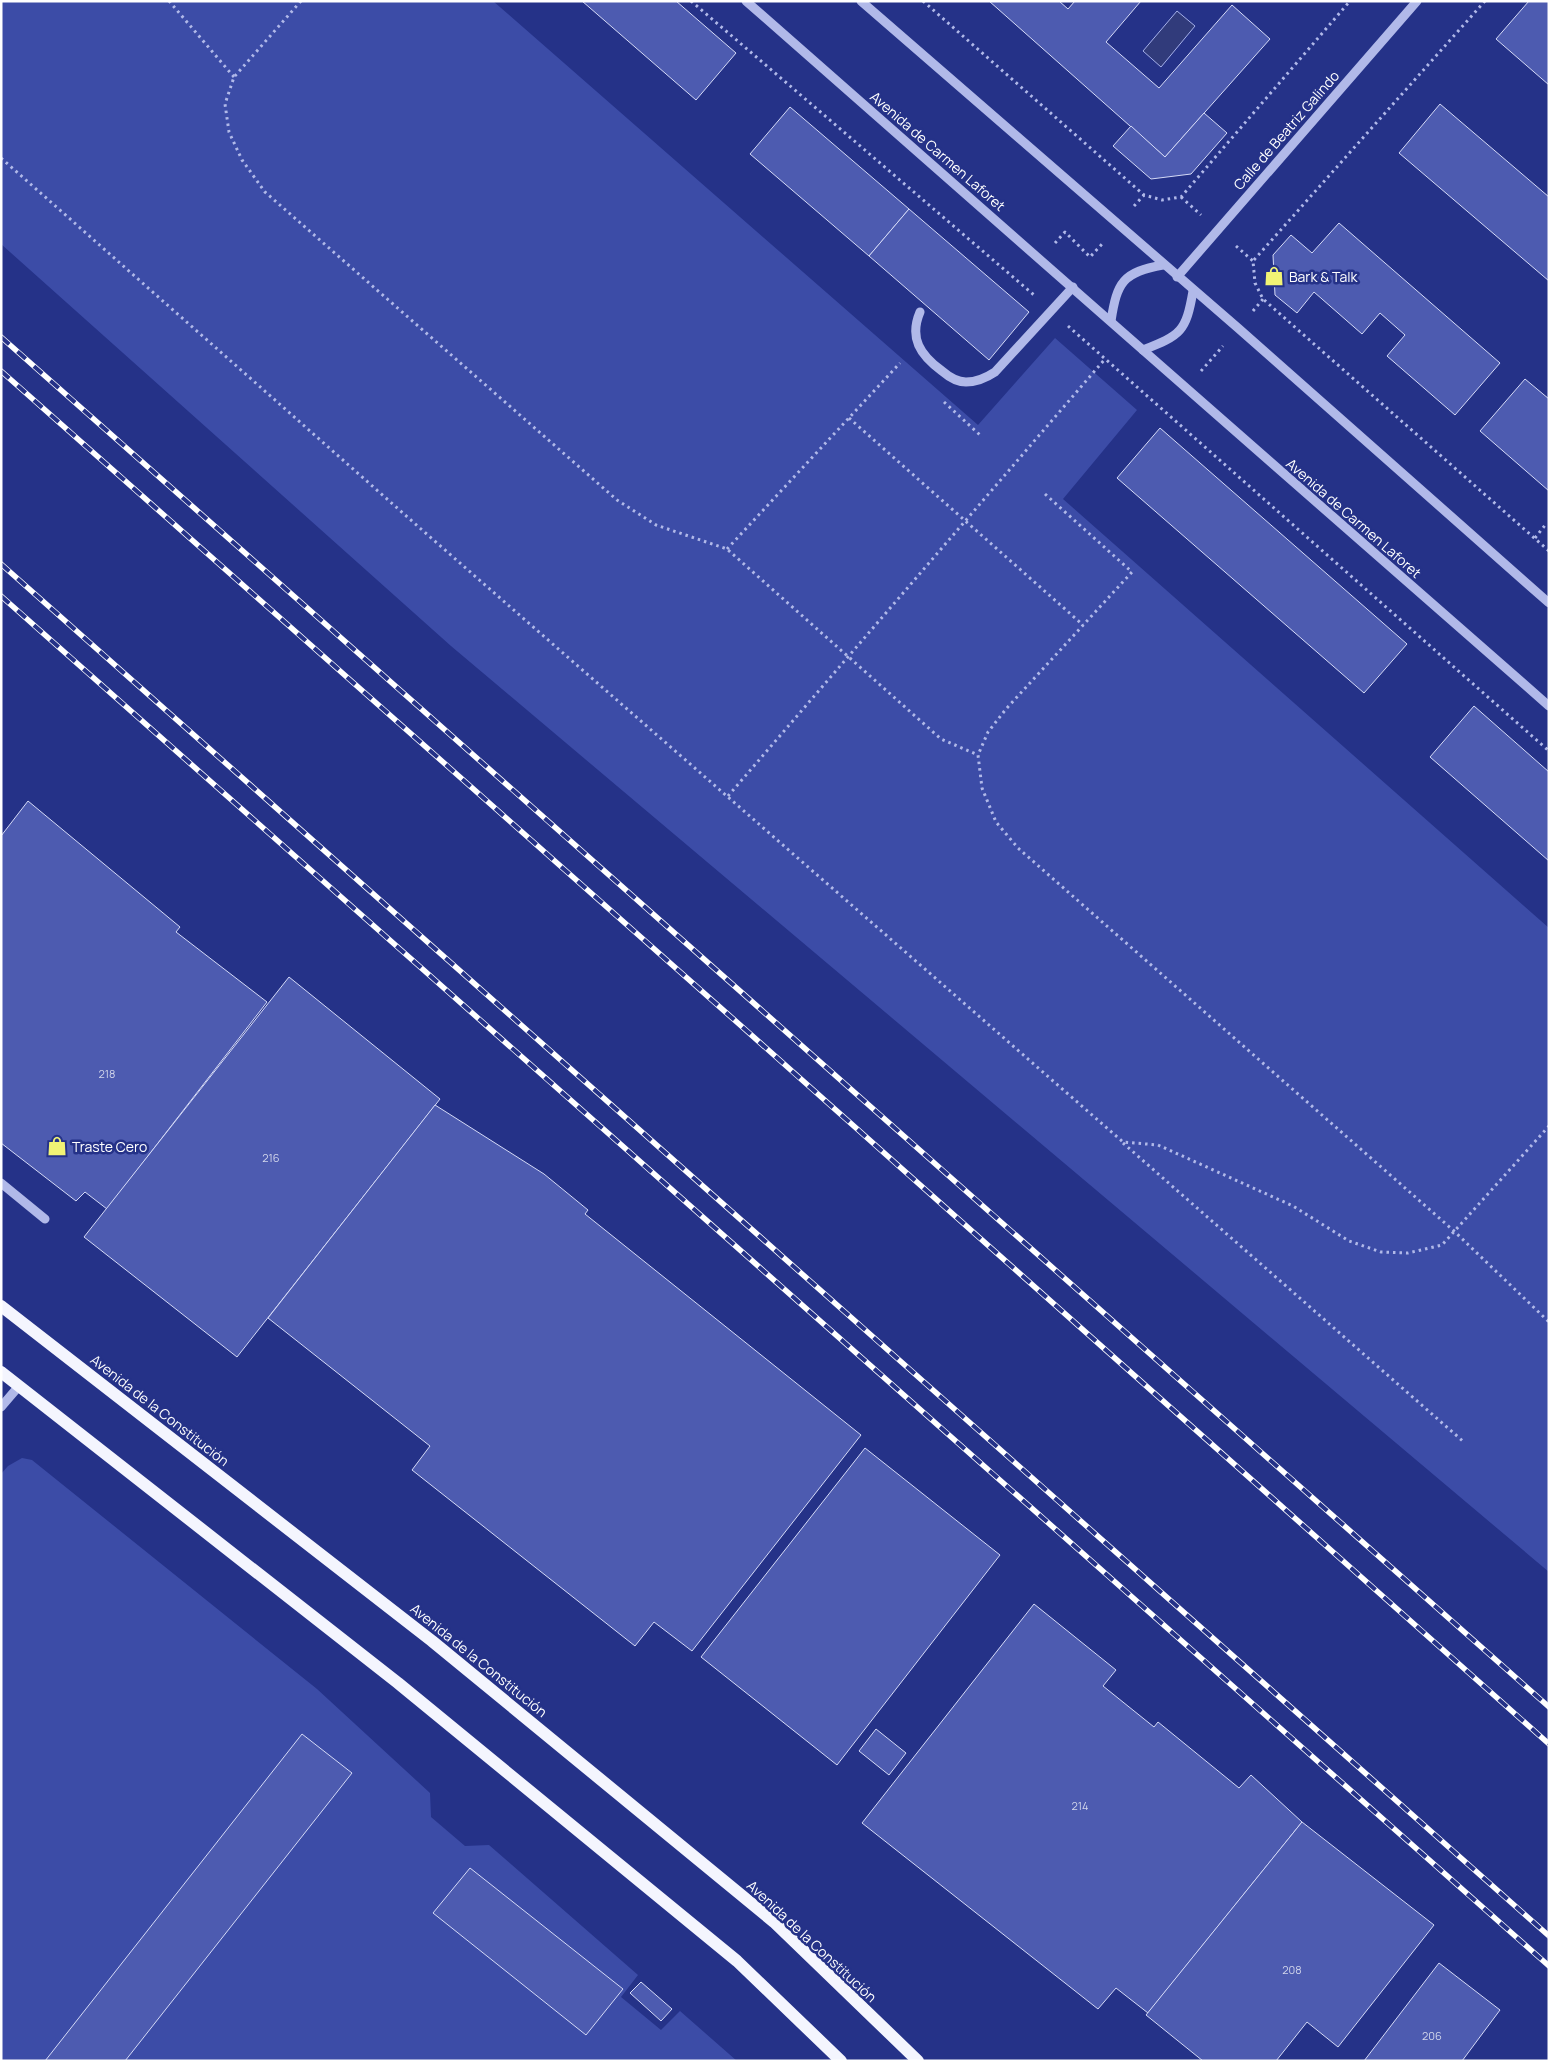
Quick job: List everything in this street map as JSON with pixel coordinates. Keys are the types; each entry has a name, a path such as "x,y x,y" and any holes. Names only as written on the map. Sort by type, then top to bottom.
{"main road":[{"name":"Avenida de la Constitución","path":"1,1306 432,1641 774,1922 918,2061"},
{"path":"1,1372 398,1683 675,1910 737,1961 841,2061"}],"street":[{"name":"Avenida de Carmen Laforet","path":"746,1 1073,287 1185,389 1549,706"},
{"path":"861,1 1118,226 1238,328 1549,603"},
{"name":"Calle de Beatriz Galindo","path":"1177,277 1417,1"},
{"path":"1111,321 1114,301 1123,281 1141,269 1163,265"},
{"path":"920,312 915,323 915,336 920,350 933,365 950,378 965,382 984,380 995,372 1073,287"},
{"path":"1143,350 1168,340 1182,330 1190,310 1193,291"},
{"path":"1,1183 45,1219"},
{"path":"1,1407 19,1386"}],"path":[{"path":"169,1 234,77"},
{"path":"301,1 234,77 225,104 229,132 242,160 265,192 617,500 656,525 727,549 941,739 978,755"},
{"path":"691,1 1020,283 1164,413 1549,752"},
{"path":"923,1 1144,195 1162,200 1181,197 1350,1"},
{"path":"1484,1 1253,262 1255,283 1263,299 1549,551"},
{"path":"1,158 420,530 728,796 1465,1443"},
{"path":"1020,283 1064,232 1090,257 1144,195"},
{"path":"1164,413 1263,299"},
{"path":"728,796 1105,359"},
{"path":"727,549 900,363 907,369"},
{"path":"936,396 980,435"},
{"path":"849,418 1083,625"},
{"path":"1045,494 1132,572 988,732 978,755 982,788 996,822 1018,848 1454,1232 1549,1322"},
{"path":"1535,538 1546,524"},
{"path":"1123,1142 1158,1145 1166,1148 1292,1206 1350,1241 1381,1252 1408,1253 1442,1245 1549,1126"}],"shaded area":[{"path":"1,1 493,1 978,425 1055,338 1137,410 1063,499 1549,928 1549,1572 451,646 1,244"},
{"path":"1177,11 1195,26 1161,67 1143,51"},
{"path":"22,1458 32,1460 317,1689 430,1793 431,1817 465,1846 489,1845 638,1975 621,1997 661,2030 680,2011 737,2061 1,2061 1,1474 8,1466"}],"building":[{"path":"582,1 676,1 736,53 696,100"},
{"path":"989,1 1059,1 1068,9 1075,1 1141,1 1106,42 1159,88 1232,5 1270,39 1165,157"},
{"path":"1529,1 1549,1 1549,85 1496,39"},
{"path":"1440,104 1549,197 1549,281 1399,153"},
{"path":"790,107 909,209 869,256 750,154"},
{"path":"1204,113 1227,133 1191,174 1151,179 1113,146 1131,126 1165,157"},
{"path":"909,209 1029,312 989,360 869,256"},
{"path":"1339,223 1500,363 1455,415 1387,356 1405,335 1380,313 1362,334 1314,292 1297,313 1275,295 1273,255 1291,235 1312,253"},
{"path":"1525,379 1549,399 1549,491 1480,431"},
{"path":"1160,428 1407,644 1364,693 1117,478"},
{"path":"1474,706 1549,772 1549,861 1430,757"},
{"path":"28,801 180,927 176,932 267,1002 107,1209 85,1192 76,1201 1,1143 1,836"},
{"path":"289,977 440,1099 237,1357 84,1237"},
{"path":"435,1105 544,1174 588,1210 585,1214 861,1435 692,1651 654,1622 635,1646 412,1470 430,1446 268,1318"},
{"path":"865,1448 1000,1555 837,1765 701,1657"},
{"path":"1034,1604 1116,1670 1103,1686 1154,1727 1158,1722 1239,1788 1251,1775 1302,1822 1148,2013 1116,1988 1098,2009 862,1823"},
{"path":"876,1729 906,1753 889,1775 859,1751"},
{"path":"302,1734 352,1773 125,2061 45,2061"},
{"path":"1302,1822 1434,1925 1338,2047 1307,2022 1276,2061 1203,2061 1146,2015"},
{"path":"470,1868 623,1989 586,2035 433,1913"},
{"path":"1439,1963 1500,2010 1462,2061 1364,2061"},
{"path":"641,1982 672,2009 661,2021 630,1993"}],"railway":[{"path":"1,337 1549,1707"},
{"path":"1,371 1549,1744"},
{"path":"1,564 1549,1936"},
{"path":"1,596 1549,1966"}],"place":[{"name":"Bark & Talk","path":"1274,276"},
{"name":"Traste Cero","path":"57,1146"}]}
